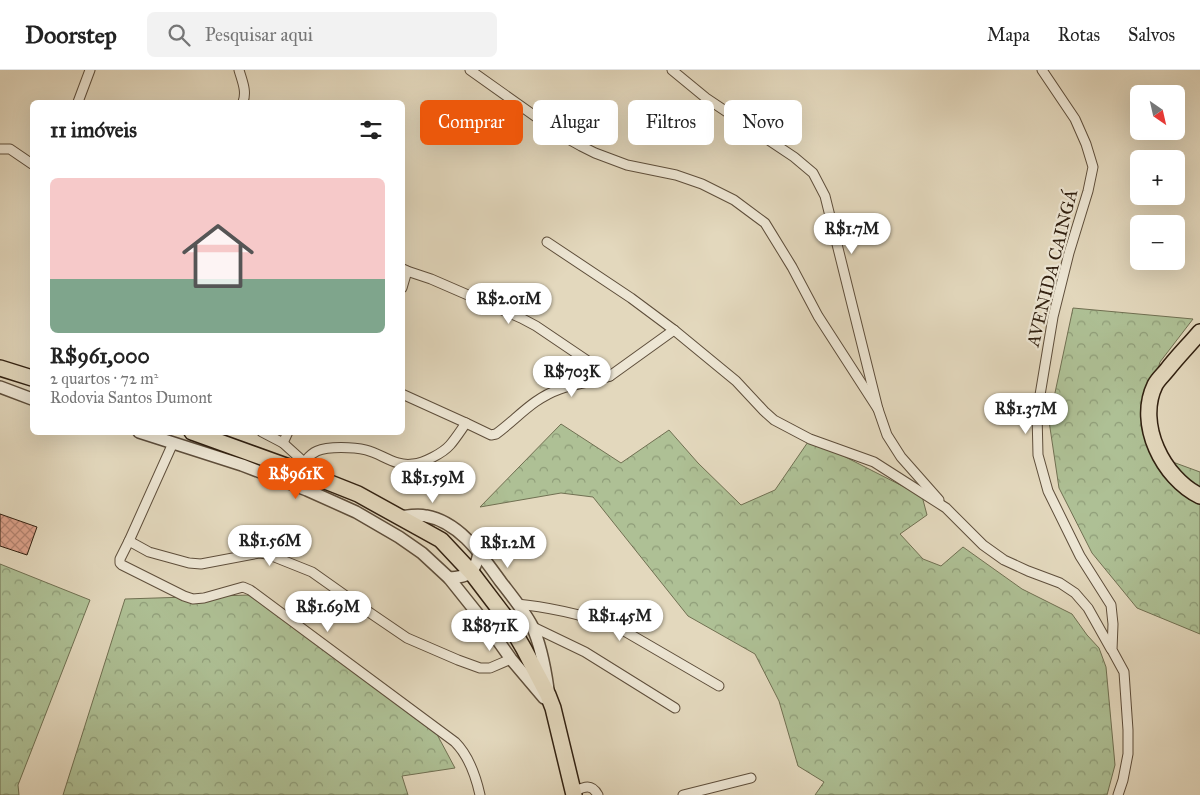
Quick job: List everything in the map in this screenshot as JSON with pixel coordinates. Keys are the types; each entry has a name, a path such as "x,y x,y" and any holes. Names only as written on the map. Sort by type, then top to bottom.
{"main road":[{"path":"1200,332 1156,383 1149,406 1151,432 1160,456 1171,473 1188,489 1200,496"},
{"path":"0,368 30,377"},
{"path":"201,435 302,467 358,494 441,540 471,572 506,618 524,649 551,702 573,793"}],"street":[{"path":"79,100 90,70"},
{"path":"239,70 245,90 244,100"},
{"path":"470,70 563,136 581,146 627,165 676,175 702,184 734,200 765,223 792,267 818,316 878,409"},
{"path":"672,70 706,98 813,172 825,196 878,409 887,435 901,457 946,508 983,545 1004,560 1060,582 1076,593 1088,608 1124,672 1128,754 1118,795"},
{"name":"AVENIDA CAINGÁ","path":"1042,70 1075,119 1086,144 1093,167 1053,317 1038,412 1038,455 1048,491 1080,556 1111,605 1113,624 1112,650"},
{"path":"0,148 10,149 30,163"},
{"path":"547,242 631,298 674,330 736,381 774,420 810,439 874,462 946,508"},
{"path":"405,270 431,279 521,318 610,376"},
{"path":"405,395 491,435 496,434 526,408 549,394 561,388 598,381 610,376 674,330"},
{"path":"0,387 30,398"},
{"path":"268,435 283,443 302,467 312,454 318,450 346,448 366,450 402,465 414,464 428,459 449,446 466,423"},
{"path":"148,435 242,465 332,501 356,512 399,537 422,553 448,578 512,658 551,702"},
{"path":"283,443 287,435"},
{"path":"173,443 120,559 120,563 193,599 204,598 243,587 250,590 455,742 467,758 480,795"},
{"path":"399,517 427,516 442,521 459,532 479,553 532,626 542,656 551,702"},
{"path":"431,562 433,553 441,540 459,532"},
{"path":"129,541 149,552 195,564 258,553 267,554 312,572 407,638 458,660 480,668 490,668 512,658"},
{"path":"448,578 460,577 471,572 477,563 479,553"},
{"path":"516,604 536,606 596,619 614,625 719,686"},
{"path":"532,626 585,652 674,708"},
{"path":"683,795 751,778"},
{"path":"573,793 588,787 592,788 598,795"}],"green space":[{"path":"1073,308 1193,319 1160,362 1152,389 1149,421 1170,461 1200,472 1200,634 1137,608 1092,553 1059,488 1049,421"},
{"path":"561,424 621,463 669,430 698,463 741,505 775,490 810,439 922,496 927,515 900,534 923,559 941,566 963,547 1022,589 1072,614 1099,648 1106,667 1115,765 1107,795 815,795 824,782 798,766 779,701 755,654 688,616 593,497 561,493 480,507"},
{"path":"0,564 90,600 18,785 19,795 0,795"},
{"path":"249,595 432,725 455,768 402,776 408,795 63,795 125,599"}],"building":[{"path":"0,514 37,527 27,555 0,546"}]}
